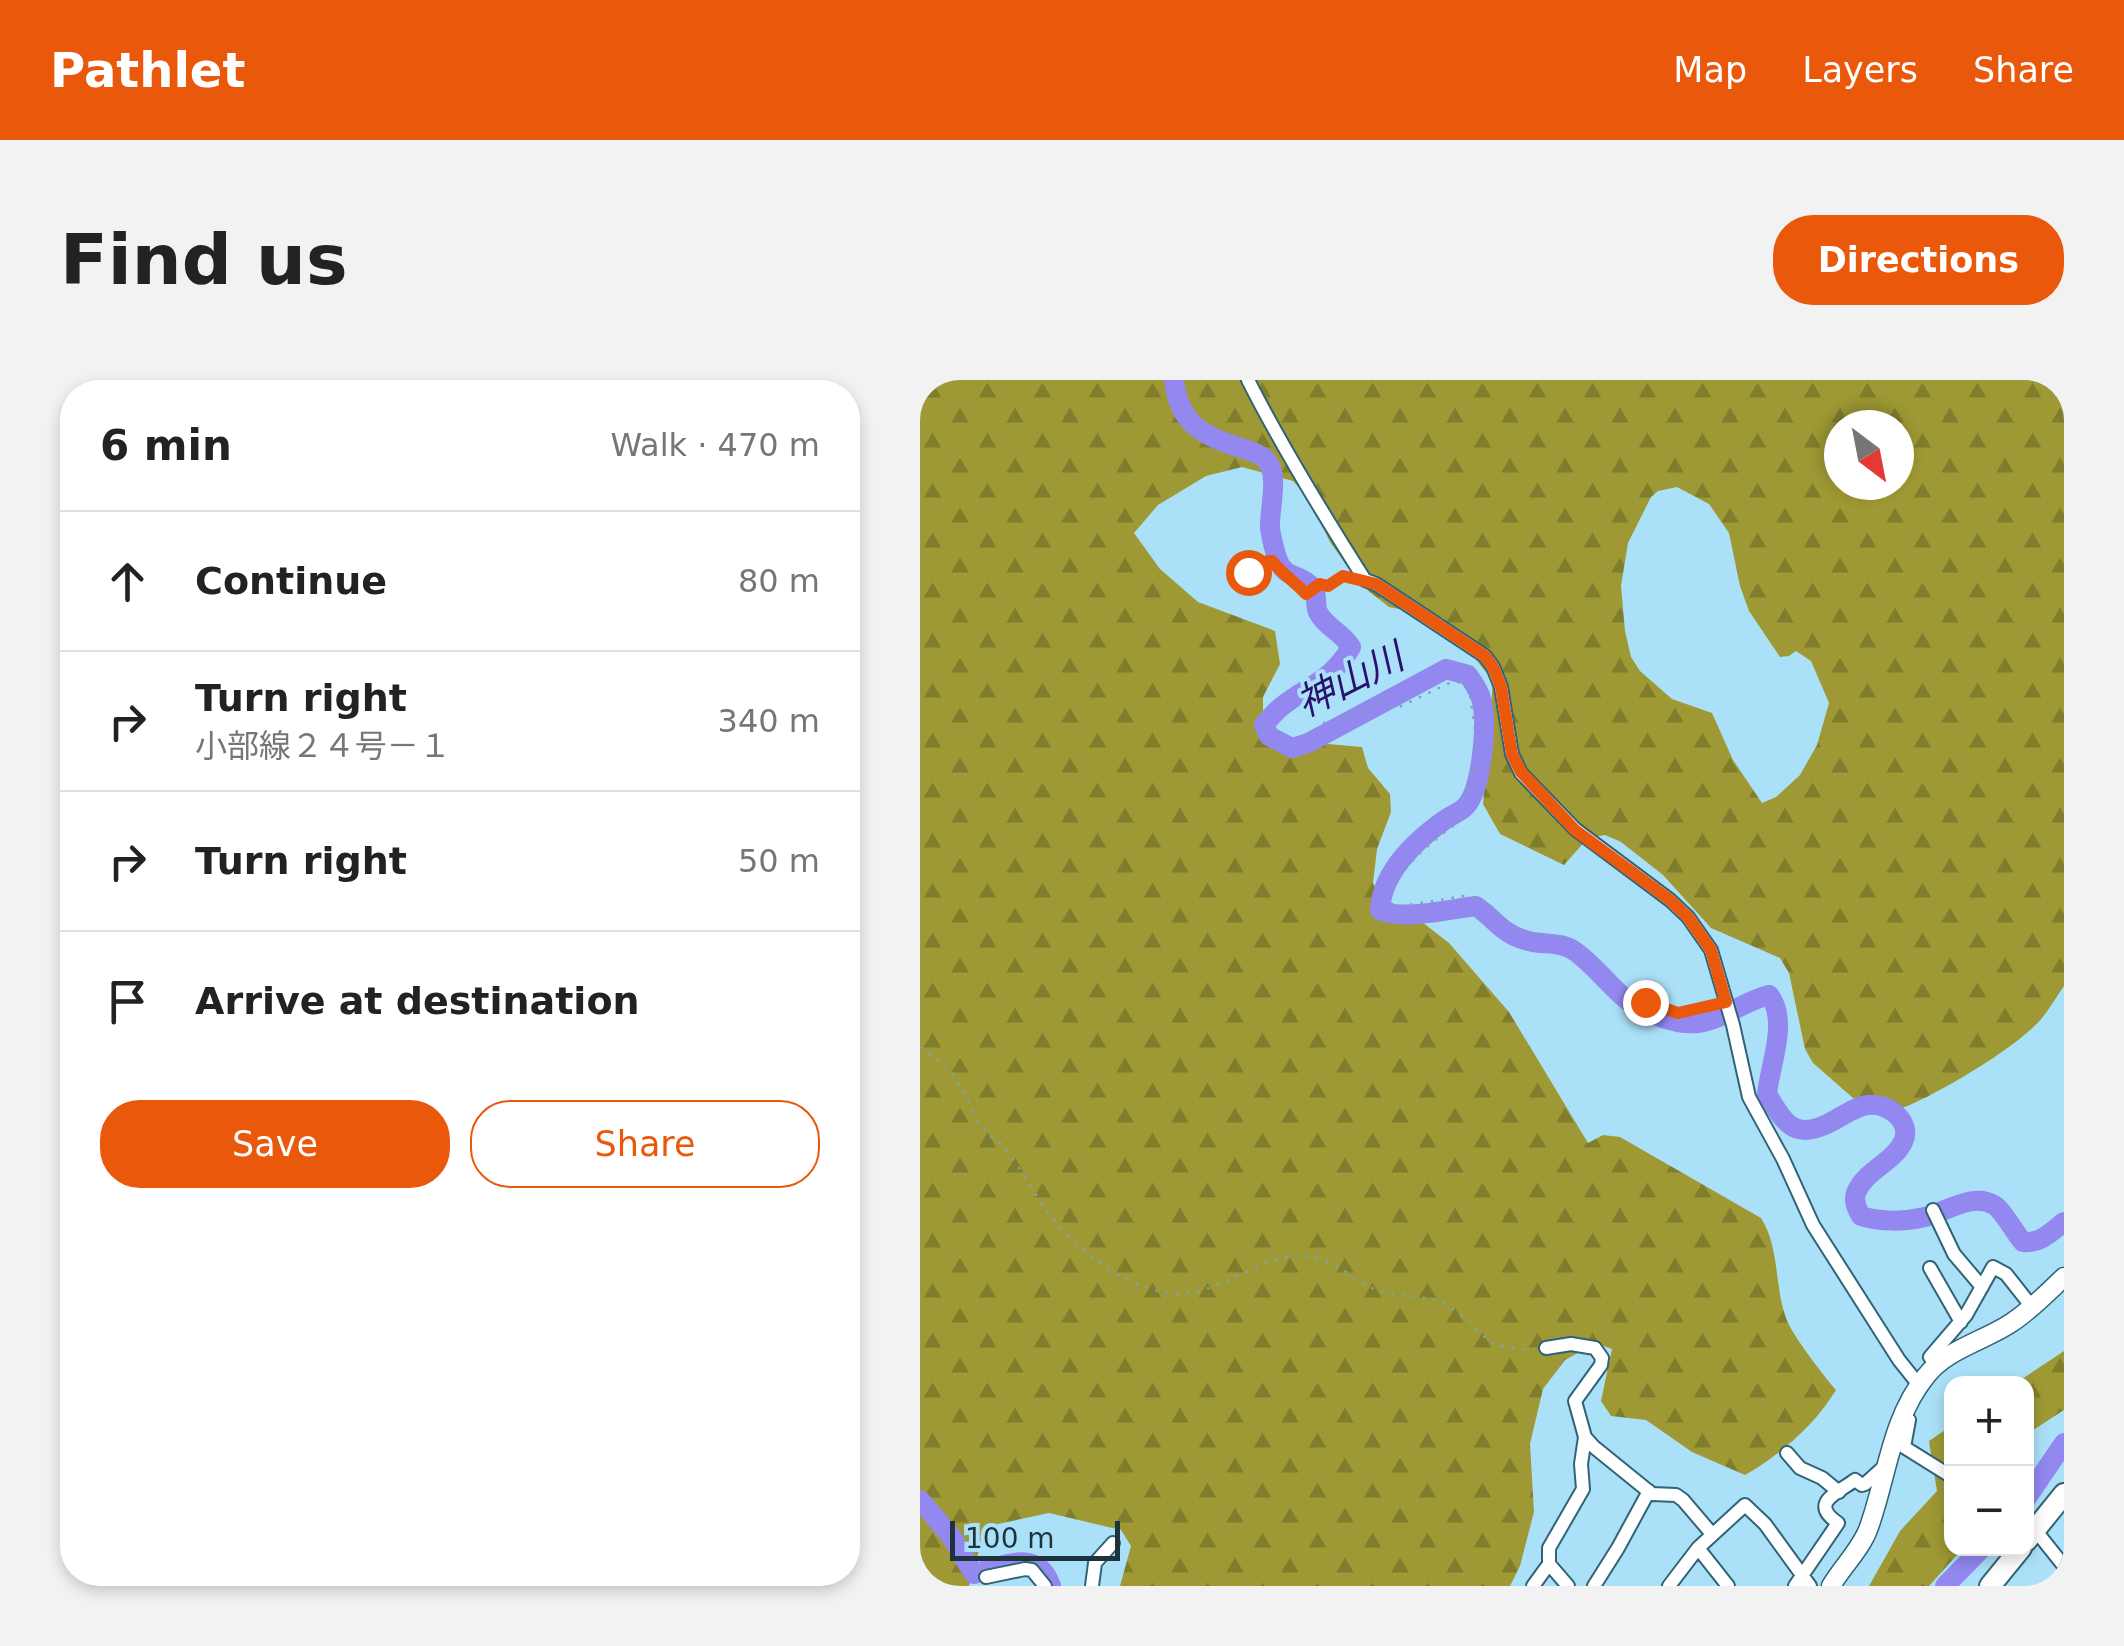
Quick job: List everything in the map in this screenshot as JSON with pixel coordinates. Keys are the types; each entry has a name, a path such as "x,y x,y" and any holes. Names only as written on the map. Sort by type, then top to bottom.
{"main road":[{"path":"2034,1530 2064,1494"},
{"path":"1990,1586 2013,1556"}],"street":[{"path":"1248,380 1273,432 1365,580 1485,656 1501,687 1512,754 1521,772 1575,830 1670,900 1688,917 1711,950 1733,1025 1748,1097 1783,1159 1813,1225 1898,1360 1919,1385"},
{"path":"1933,1210 1954,1254 1982,1287"},
{"path":"1936,1366 1930,1357 1961,1322 1993,1267 2006,1274 2032,1307"},
{"path":"1930,1268 1961,1322"},
{"path":"1831,1586 1868,1532 1902,1417 1928,1372 1954,1352 2010,1324 2064,1277"},
{"path":"1546,1348 1571,1344 1596,1348 1602,1358 1575,1401 1585,1437 1580,1464 1583,1489 1549,1548 1550,1564 1568,1586"},
{"path":"1902,1417 1909,1420 1904,1447 1944,1472"},
{"path":"1585,1437 1652,1494 1683,1500 1712,1534"},
{"path":"1788,1453 1800,1468 1840,1492"},
{"path":"1669,1586 1698,1548 1745,1505 1765,1524 1803,1582 1838,1524 1826,1515 1826,1502 1854,1480 1866,1484 1886,1465"},
{"path":"1594,1586 1649,1491"},
{"path":"2034,1537 2040,1536 2064,1566"},
{"path":"1092,1586 1095,1563 1113,1543"},
{"path":"1698,1548 1728,1586"},
{"path":"1533,1586 1550,1564"},
{"path":"986,1576 1032,1570 1045,1586"}],"path":[{"path":"1228,564 1239,580 1262,562 1272,561 1306,594 1343,576 1365,580"},
{"path":"1317,692 1308,704 1308,713 1325,724 1333,724 1379,701 1397,708 1454,681 1470,689 1476,737 1471,784 1461,805 1460,821 1407,865 1388,894 1395,907 1464,896 1480,899 1514,930 1572,940 1582,946 1645,1002 1678,1013 1726,1003"},
{"path":"920,1047 953,1074 984,1130 1001,1144 1048,1212 1077,1244 1121,1277 1173,1294 1194,1292 1217,1286 1270,1260 1289,1255 1318,1258 1380,1292 1430,1298 1449,1306 1497,1346 1510,1350 1546,1348"}],"green space":[{"path":"920,380 2064,380 2064,986 2042,1018 2013,1044 1946,1086 1888,1113 1853,1098 1813,1063 1805,1049 1789,973 1780,958 1711,928 1663,875 1621,842 1605,835 1588,838 1564,865 1500,834 1483,804 1493,681 1443,618 1389,607 1361,585 1330,542 1308,497 1293,481 1242,467 1206,476 1158,505 1134,533 1160,569 1198,602 1275,631 1280,664 1263,697 1263,730 1295,741 1362,747 1368,768 1390,794 1391,812 1377,849 1373,883 1380,897 1391,910 1422,922 1449,943 1509,1012 1588,1143 1603,1135 1620,1137 1761,1218 1771,1242 1789,1325 1836,1390 1796,1438 1745,1475 1692,1452 1646,1420 1611,1416 1601,1401 1612,1349 1596,1343 1565,1360 1543,1389 1530,1444 1534,1512 1520,1566 1510,1586 1120,1586 1131,1546 1121,1530 1049,1513 998,1524 983,1536 969,1586 920,1586","holes":["1677,487 1709,504 1729,533 1749,611 1780,657 1796,651 1811,661 1829,703 1817,745 1800,775 1776,797 1762,803 1733,760 1712,713 1672,699 1640,671 1631,657 1625,631 1621,586 1628,543 1651,497 1658,491"]},
{"path":"2064,1351 2064,1410 2034,1429 2034,1376 2026,1376"},
{"path":"1944,1431 1944,1556 1956,1556 1929,1586 1869,1586 1900,1531 1937,1491 1929,1441"}],"waterway":[{"name":"神山川","path":"1174,380 1181,406 1194,425 1202,432 1257,454 1270,466 1270,528 1280,565 1311,586 1319,614 1351,647 1328,675 1272,716 1264,725 1269,736 1292,748 1308,743 1446,669 1468,675 1480,695 1483,741 1471,799 1402,858 1387,883 1380,910 1413,914 1476,906 1517,937 1570,948 1634,1005 1674,1021 1707,1021 1769,995 1775,1005 1778,1030 1767,1094 1792,1127 1820,1127 1868,1105 1890,1110 1905,1127 1903,1142 1893,1156 1865,1179 1856,1193 1861,1216 1909,1220 1968,1202 1986,1202 2001,1211 2023,1242 2040,1239 2064,1222"},
{"path":"2034,1487 2064,1443"},
{"path":"920,1500 951,1536 974,1574 1008,1564 1029,1563 1045,1574 1051,1586"},
{"path":"1945,1586 1974,1556"}],"route":[{"path":"1248,572 1262,562 1272,561 1306,594 1343,576 1365,580 1485,656 1501,687 1512,754 1521,772 1575,830 1670,900 1688,917 1711,950 1726,1002 1678,1013 1645,1002"}]}
